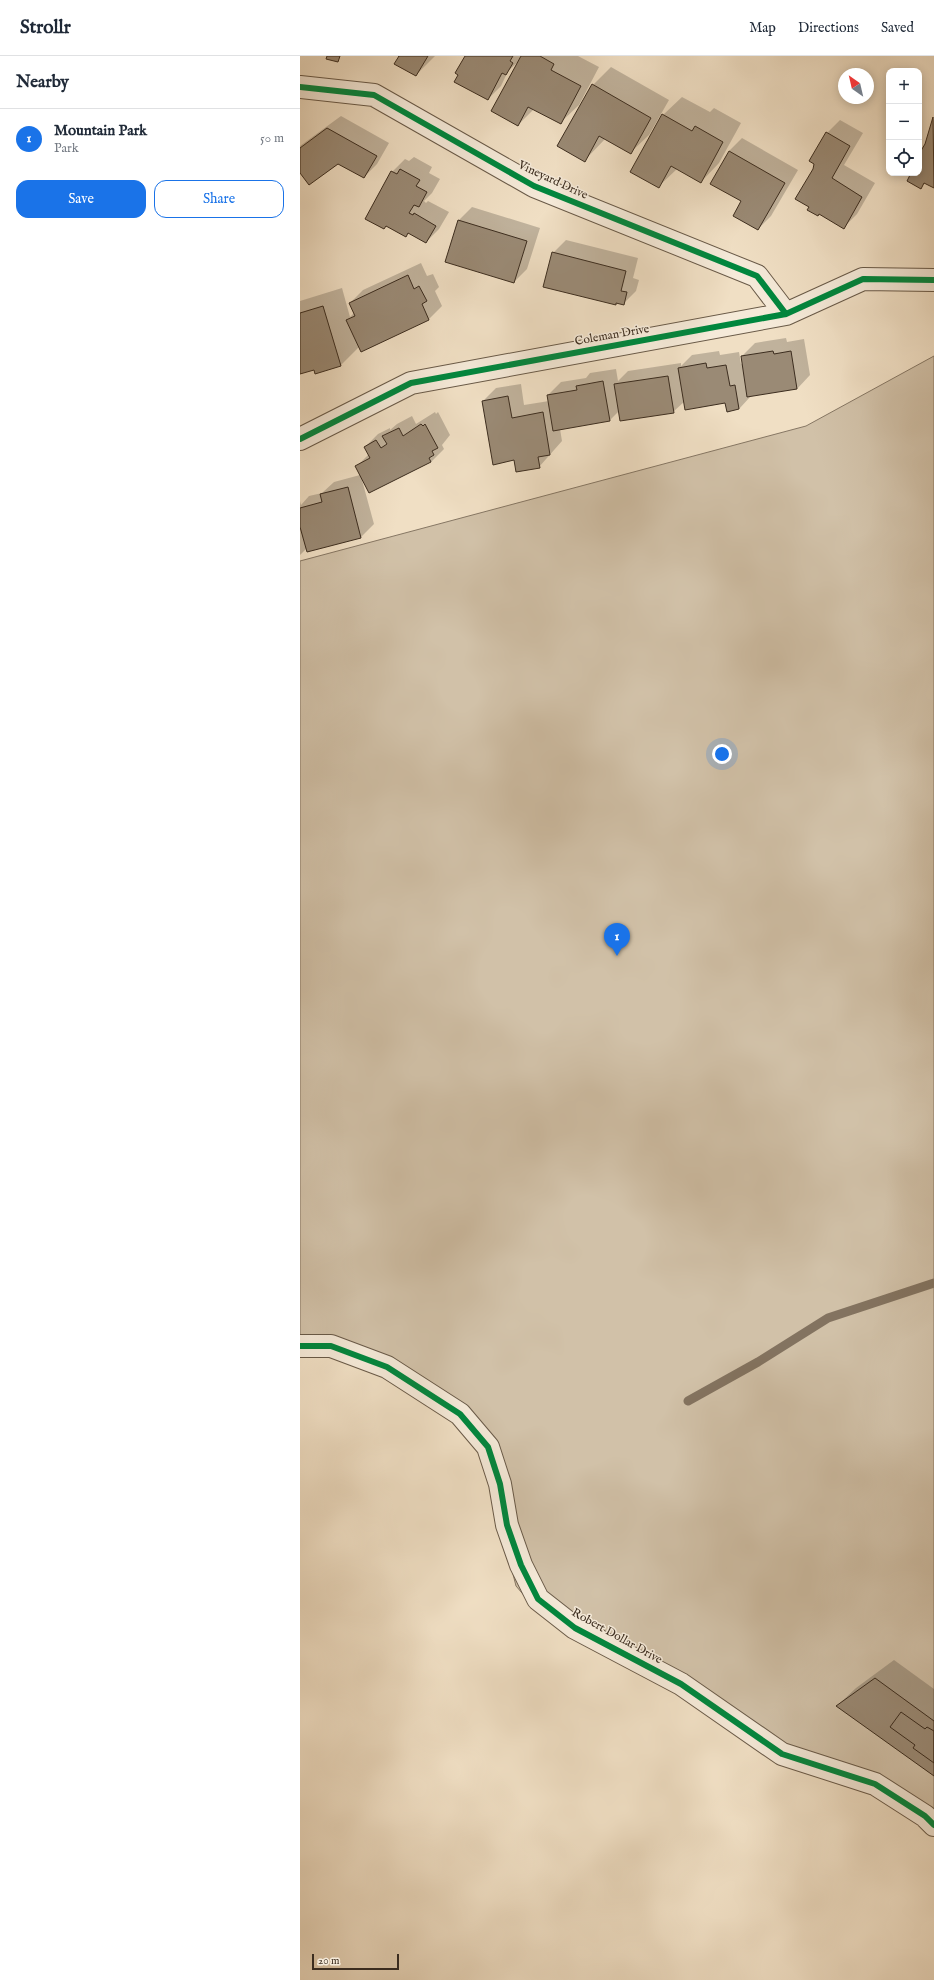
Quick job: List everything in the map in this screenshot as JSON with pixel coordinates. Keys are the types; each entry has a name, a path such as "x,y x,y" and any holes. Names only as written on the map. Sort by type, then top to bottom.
{"street":[{"name":"Vineyard Drive","path":"300,87 374,95 534,186 757,276 786,314"},
{"name":"Coleman Drive","path":"300,439 411,383 786,314 863,280 934,280"},
{"name":"Robert Dollar Drive","path":"300,1346 331,1346 387,1367 460,1414 488,1447 500,1484 507,1525 521,1565 538,1599 575,1628 681,1684 782,1754 874,1784 925,1816 934,1824"}],"shaded area":[{"path":"934,356 934,1822 839,1779 540,1614 516,1586 477,1431 377,1368 300,1350 300,561 806,426"}],"building":[{"path":"327,56 340,56 338,62 326,59"},
{"path":"399,56 428,56 416,76 394,64"},
{"path":"465,56 513,56 510,61 513,63 506,75 502,73 488,100 454,82 458,75 455,73"},
{"path":"521,56 540,56 554,64 551,70 581,86 561,124 528,107 518,126 491,111"},
{"path":"592,84 651,118 631,154 599,136 585,162 557,146"},
{"path":"662,114 692,131 695,126 723,142 701,183 671,166 659,188 630,172"},
{"path":"933,117 934,188 924,183 921,189 907,181 910,176 922,176 922,149 925,144"},
{"path":"327,128 377,156 364,178 338,164 309,185 300,173 300,148"},
{"path":"826,132 850,146 832,178 862,197 844,229 819,214 818,216 807,210 809,207 795,199 813,169 814,164 809,161"},
{"path":"729,151 785,183 758,230 733,216 741,201 710,184"},
{"path":"400,169 420,180 416,186 427,192 419,207 414,205 409,213 413,215 414,213 436,226 426,243 408,233 406,237 386,226 384,229 365,219 391,171 397,174"},
{"path":"458,220 527,241 514,283 445,262"},
{"path":"552,252 626,271 621,291 627,292 624,305 616,303 616,305 543,287"},
{"path":"408,275 414,289 419,286 427,301 422,304 429,320 361,352 346,320 355,316 349,303"},
{"path":"323,306 341,366 315,374 314,370 300,374 300,313"},
{"path":"773,351 774,354 791,351 797,389 747,397 741,356"},
{"path":"706,363 707,368 726,365 730,386 735,385 739,409 727,412 725,403 685,410 678,368"},
{"path":"668,376 674,413 620,421 614,384"},
{"path":"603,381 610,421 553,431 547,395 577,390 576,386"},
{"path":"508,396 512,418 543,412 550,455 538,457 540,468 516,472 514,460 493,465 482,401"},
{"path":"421,424 423,426 425,424 438,448 432,451 434,455 429,458 431,462 369,493 355,466 370,458 364,447 376,440 381,448 387,444 382,436 399,428 403,436"},
{"path":"348,487 361,538 307,552 300,527 300,508 322,502 320,494"},
{"path":"875,1678 934,1721 934,1776 836,1706"},
{"path":"901,1712 925,1729 927,1727 934,1731 934,1763 913,1748 915,1745 890,1727"}],"waterway":[{"path":"688,1401 758,1362 828,1318 934,1283"}],"cycle path":[{"path":"300,87 374,95 534,186 757,276 786,314"},
{"path":"300,439 411,383 786,314 863,279 934,280"},
{"path":"300,1346 331,1346 387,1367 460,1414 488,1447 500,1484 507,1525 521,1565 538,1599 575,1628 681,1684 782,1754 875,1784 925,1816 934,1825"}],"place":[{"name":"Mountain Park","path":"617,956"}]}
